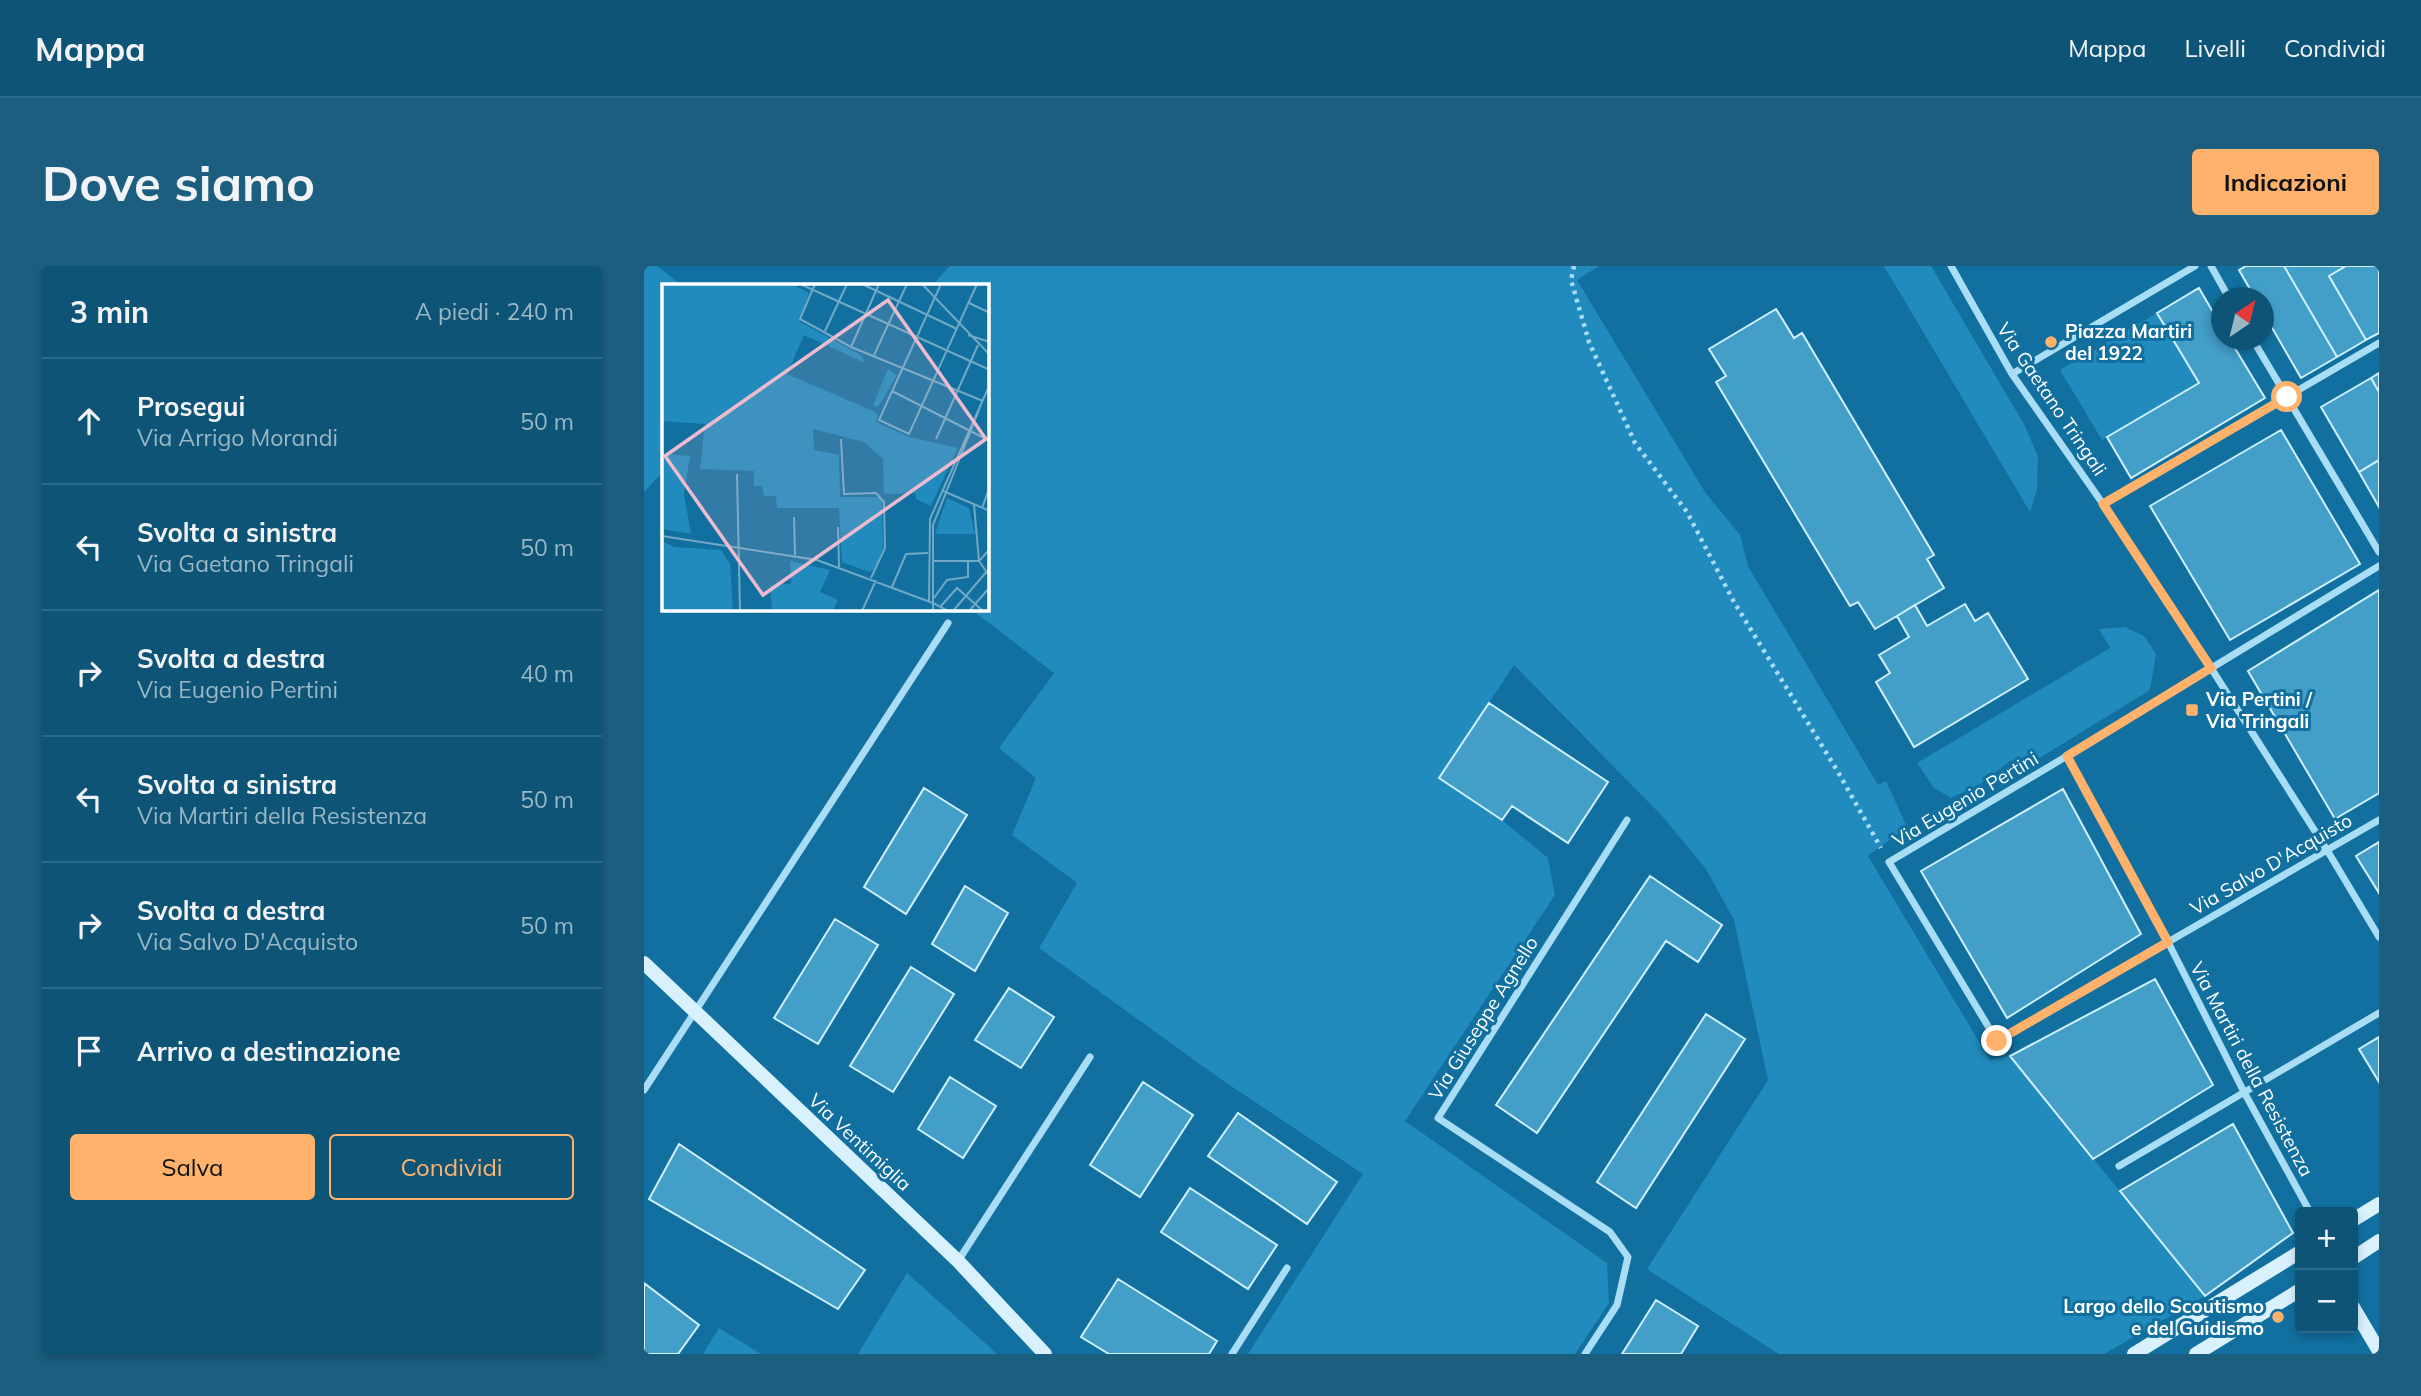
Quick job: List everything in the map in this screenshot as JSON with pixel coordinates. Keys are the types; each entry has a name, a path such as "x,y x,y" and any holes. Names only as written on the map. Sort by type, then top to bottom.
{"main road":[{"name":"Via Ventimiglia","path":"644,962 958,1261 1045,1354"},
{"path":"2358,1217 2379,1204"},
{"path":"2358,1255 2379,1241"},
{"path":"2134,1354 2295,1255"},
{"path":"2196,1354 2295,1293"},
{"path":"2358,1316 2379,1352"}],"street":[{"name":"Via Gaetano Tringali","path":"1951,266 2012,374 2103,504 2211,668 2379,937"},
{"path":"2012,374 2195,266"},
{"path":"2211,266 2223,287"},
{"path":"2103,504 2379,344"},
{"path":"2259,350 2379,552"},
{"name":"Via Eugenio Pertini","path":"1889,862 2379,566"},
{"path":"644,1090 948,623"},
{"name":"Via Martiri della Resistenza","path":"2067,756 2307,1207"},
{"name":"Via Giuseppe Agnello","path":"1585,1354 1616,1306 1628,1257 1610,1233 1438,1118 1627,820"},
{"name":"Via Salvo D'Acquisto","path":"1889,862 1997,1041 2379,820"},
{"path":"2119,1166 2379,1013"},
{"path":"958,1261 1090,1057"},
{"path":"1232,1354 1287,1268"}],"path":[{"path":"1574,266 1571,280 1589,342 1635,443 1687,512 1734,602 1838,772 1889,862"}],"shaded area":[{"path":"644,266 657,266 680,284 662,284 662,473 644,492"},
{"path":"950,266 1599,266 1577,280 1705,492 1740,535 1748,566 1878,785 1886,781 1907,827 1868,856 1990,1060 2010,1056 2205,1296 2104,1354 1779,1354 1647,1269 1768,1080 1734,920 1706,869 1663,817 1514,665 1439,778 1502,820 1548,858 1555,895 1405,1121 1607,1263 1609,1303 1575,1354 1248,1354 1363,1174 1222,1080 1039,948 1077,883 1012,835 1036,778 999,748 1054,673 974,611 989,611 989,284 933,284"},
{"path":"1884,266 1931,266 2025,426 2038,457 2037,490 2030,512"},
{"path":"2157,313 2199,383 2102,440 2060,370"},
{"path":"2125,627 2144,636 2156,654 2150,690 2038,759 2010,761 1980,784 1951,798 1934,788 1917,763 2110,648 2099,629"},
{"path":"907,1273 995,1352 996,1354 858,1354"},
{"path":"719,1328 761,1354 703,1354"}],"building":[{"path":"2246,266 2284,266 2337,357 2301,378 2274,331 2274,287 2249,287 2239,270"},
{"path":"2284,266 2346,266 2329,276 2366,340 2337,357"},
{"path":"2346,266 2379,266 2379,333 2366,340 2329,276"},
{"path":"2199,288 2211,309 2211,350 2236,350 2265,398 2131,478 2107,437 2199,383 2157,313"},
{"path":"1776,309 1794,338 1802,333 1934,555 1927,559 1944,588 1875,629 1858,602 1850,606 1716,382 1726,376 1709,349"},
{"path":"2379,373 2379,392 2371,378"},
{"path":"2371,378 2379,392 2379,460 2359,472 2321,407"},
{"path":"2281,430 2360,564 2230,640 2150,506"},
{"path":"2379,460 2379,507 2359,472"},
{"path":"2379,590 2379,793 2335,819 2248,671"},
{"path":"1965,604 1975,621 1988,613 2028,679 1914,747 1876,682 1890,673 1879,655 1909,637 1897,616 1915,605 1927,626"},
{"path":"1489,703 1608,782 1568,843 1512,806 1502,820 1439,778"},
{"path":"924,788 967,815 906,914 864,887"},
{"path":"2063,789 2141,934 2007,1018 1921,871"},
{"path":"2379,842 2379,893 2356,856"},
{"path":"1650,876 1722,925 1698,962 1666,941 1537,1133 1496,1105"},
{"path":"965,886 1008,913 975,971 932,944"},
{"path":"835,919 878,945 818,1044 774,1018"},
{"path":"911,967 954,994 893,1092 850,1066"},
{"path":"2155,979 2213,1085 2093,1159 2010,1056"},
{"path":"1009,988 1054,1017 1021,1068 975,1040"},
{"path":"1706,1014 1745,1039 1636,1208 1597,1182"},
{"path":"2379,1037 2379,1082 2359,1049"},
{"path":"950,1077 996,1106 963,1158 918,1129"},
{"path":"1143,1082 1193,1115 1140,1197 1090,1165"},
{"path":"1238,1113 1337,1182 1307,1224 1208,1156"},
{"path":"2233,1124 2293,1233 2205,1296 2120,1191"},
{"path":"679,1144 865,1270 838,1309 649,1199"},
{"path":"1190,1188 1277,1245 1248,1289 1161,1232"},
{"path":"1118,1279 1217,1341 1209,1354 1109,1354 1081,1337"},
{"path":"644,1283 699,1325 678,1354 644,1354"},
{"path":"1656,1300 1698,1326 1681,1354 1622,1354"}],"place":[{"name":"Piazza Martiri del 1922","path":"2051,342"},
{"name":"Via Pertini / Via Tringali","path":"2192,710"},
{"name":"Largo dello Scoutismo e del Guidismo","path":"2278,1317"}],"route":[{"path":"1997,1041 2168,942 2067,756 2211,668 2103,504 2287,397"}]}
